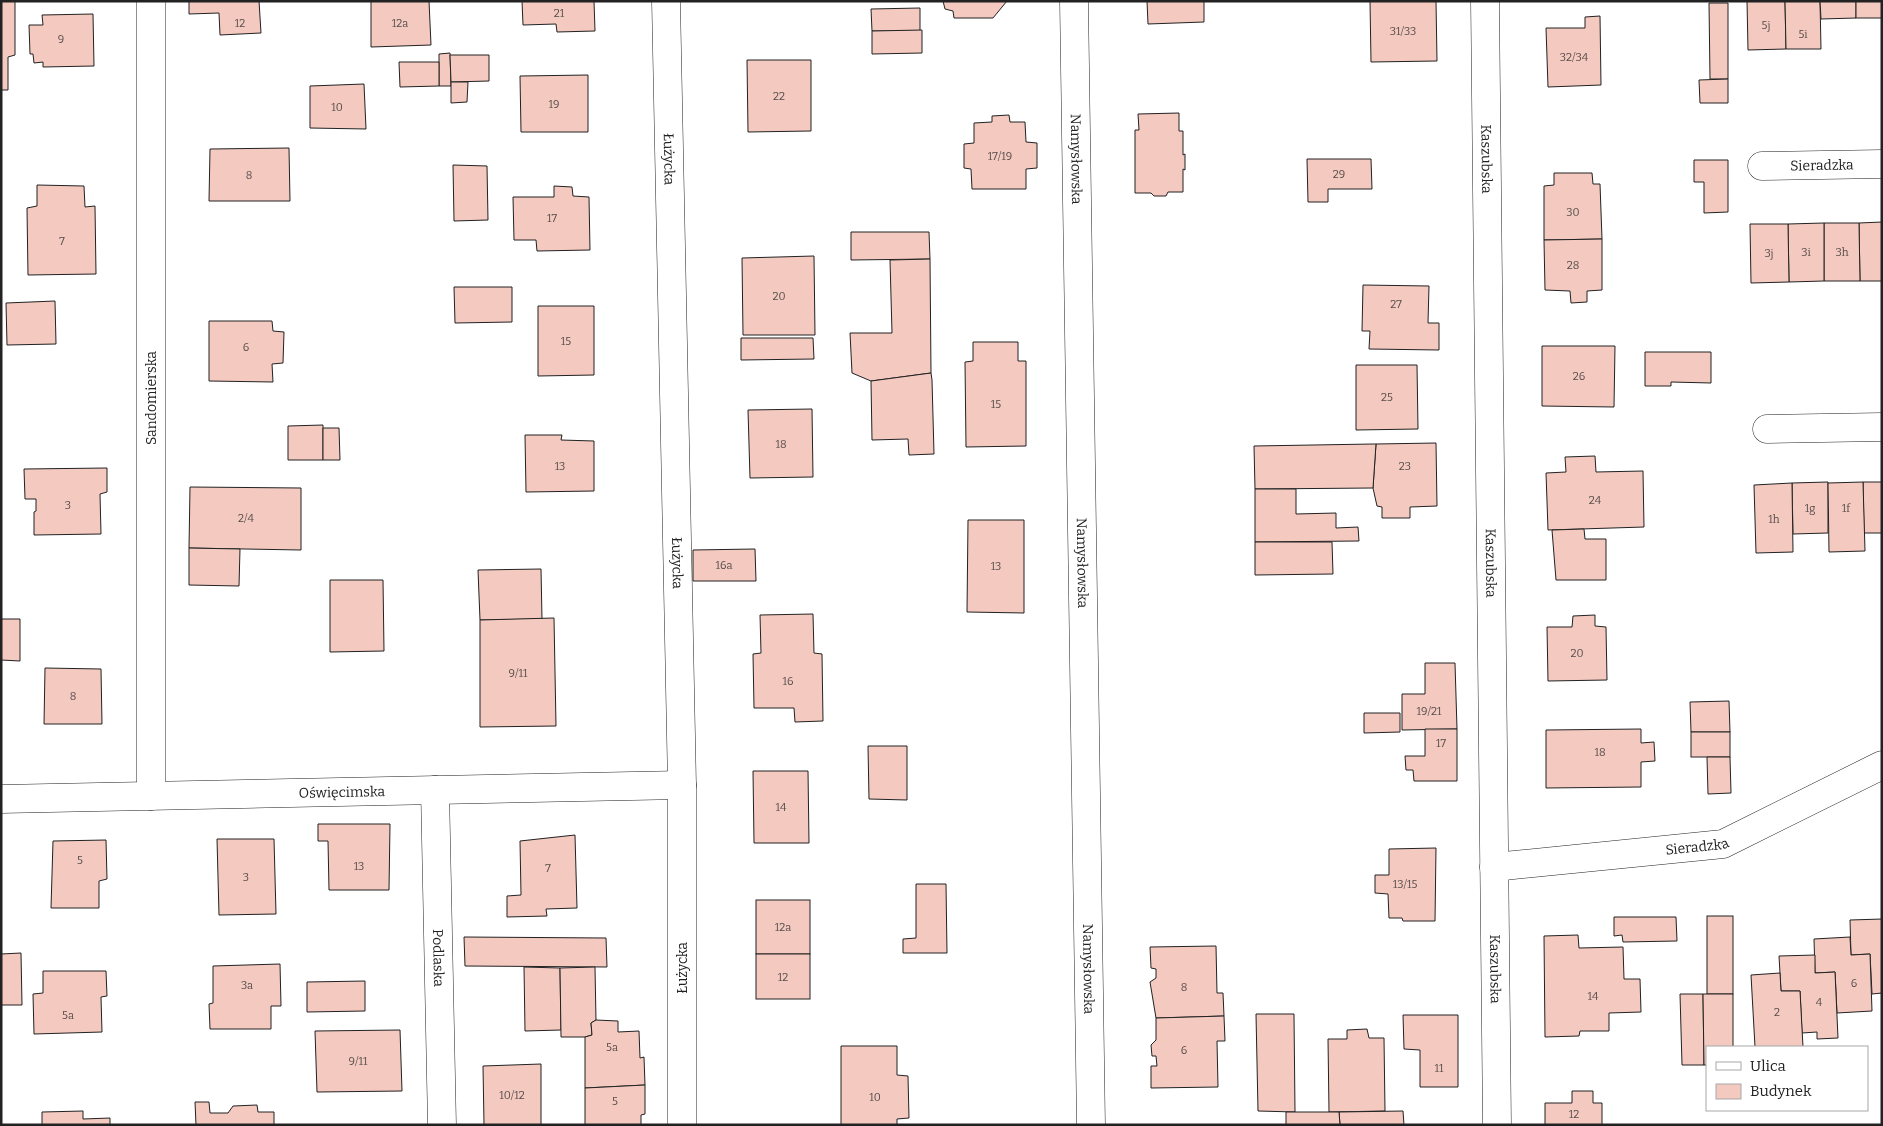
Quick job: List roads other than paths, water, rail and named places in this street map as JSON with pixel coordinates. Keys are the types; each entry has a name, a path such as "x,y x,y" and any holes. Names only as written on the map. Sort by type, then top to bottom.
{"street":[{"name":"Sandomierska","path":"151,1 152,796"},
{"name":"Łużycka","path":"666,1 682,785 682,1125"},
{"name":"Namysłowska","path":"1074,1 1091,1125"},
{"name":"Kaszubska","path":"1485,1 1497,1125"},
{"name":"Sieradzka","path":"1762,166 1882,164"},
{"path":"1767,428 1882,427"},
{"name":"Sieradzka","path":"1494,867 1723,844 1882,765"},
{"name":"Oświęcimska","path":"1,799 682,785"},
{"name":"Podlaska","path":"435,790 442,1125"}]}
